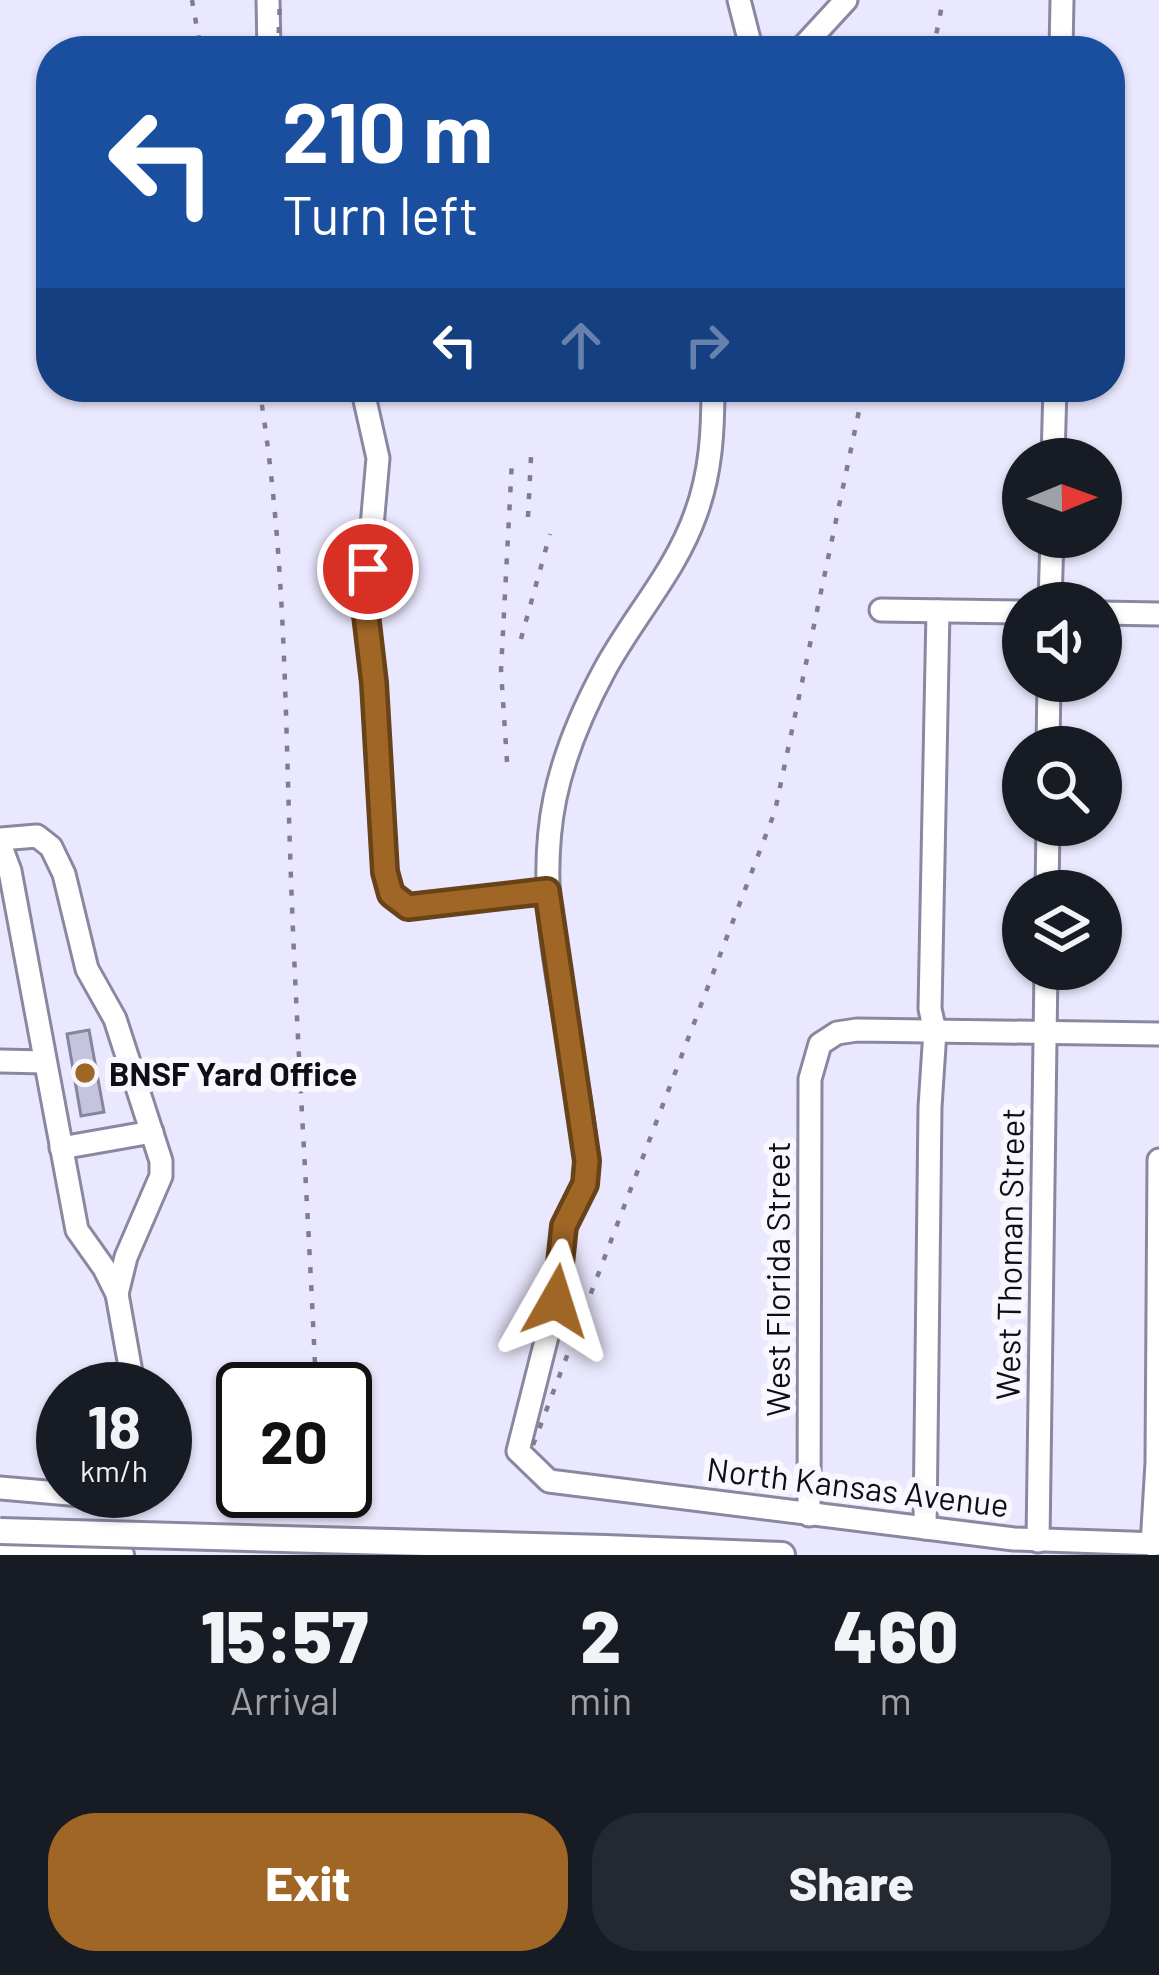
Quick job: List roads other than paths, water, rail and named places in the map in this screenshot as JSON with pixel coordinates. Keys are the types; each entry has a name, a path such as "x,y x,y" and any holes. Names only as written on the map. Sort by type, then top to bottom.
{"main road":[{"path":"0,1531 782,1555"},
{"path":"0,1551 121,1555"}],"street":[{"path":"268,0 268,36"},
{"path":"739,0 748,36"},
{"path":"813,36 846,0"},
{"path":"1061,36 1062,0"},
{"path":"365,402 378,458 365,606 385,872 391,894 408,907 547,891 548,845 566,758 605,669 680,553 709,472 712,402"},
{"path":"1053,438 1054,402"},
{"path":"881,610 1002,612"},
{"path":"925,1528 938,611"},
{"path":"1122,613 1159,614"},
{"path":"117,1294 125,1257 161,1176 152,1132 116,1018 87,969 64,874 51,847 38,836 0,842 10,871 76,1230 117,1294 129,1362"},
{"name":"North Kansas Avenue","path":"547,891 587,1161 585,1184 564,1226 556,1301 518,1450 549,1481 1038,1540 1155,1544"},
{"name":"West Thoman Street","path":"1038,1540 1046,990"},
{"path":"935,1031 1159,1034"},
{"name":"West Florida Street","path":"809,1515 810,1078 820,1044 837,1033 935,1031"},
{"path":"0,1061 46,1062"},
{"path":"61,1148 152,1132"},
{"path":"1155,1544 1159,1160"},
{"path":"0,1488 36,1491"}],"railway":[{"path":"192,0 198,36"},
{"path":"279,36 280,0"},
{"path":"936,36 943,0"},
{"path":"261,402 279,571 315,1362"},
{"path":"533,1445 775,811 861,402"},
{"path":"528,517 531,457"},
{"path":"507,762 501,670 512,460"},
{"path":"521,639 550,534"},
{"path":"320,1518 321,1555"}],"place":[{"name":"BNSF Yard Office","path":"85,1073"}]}
